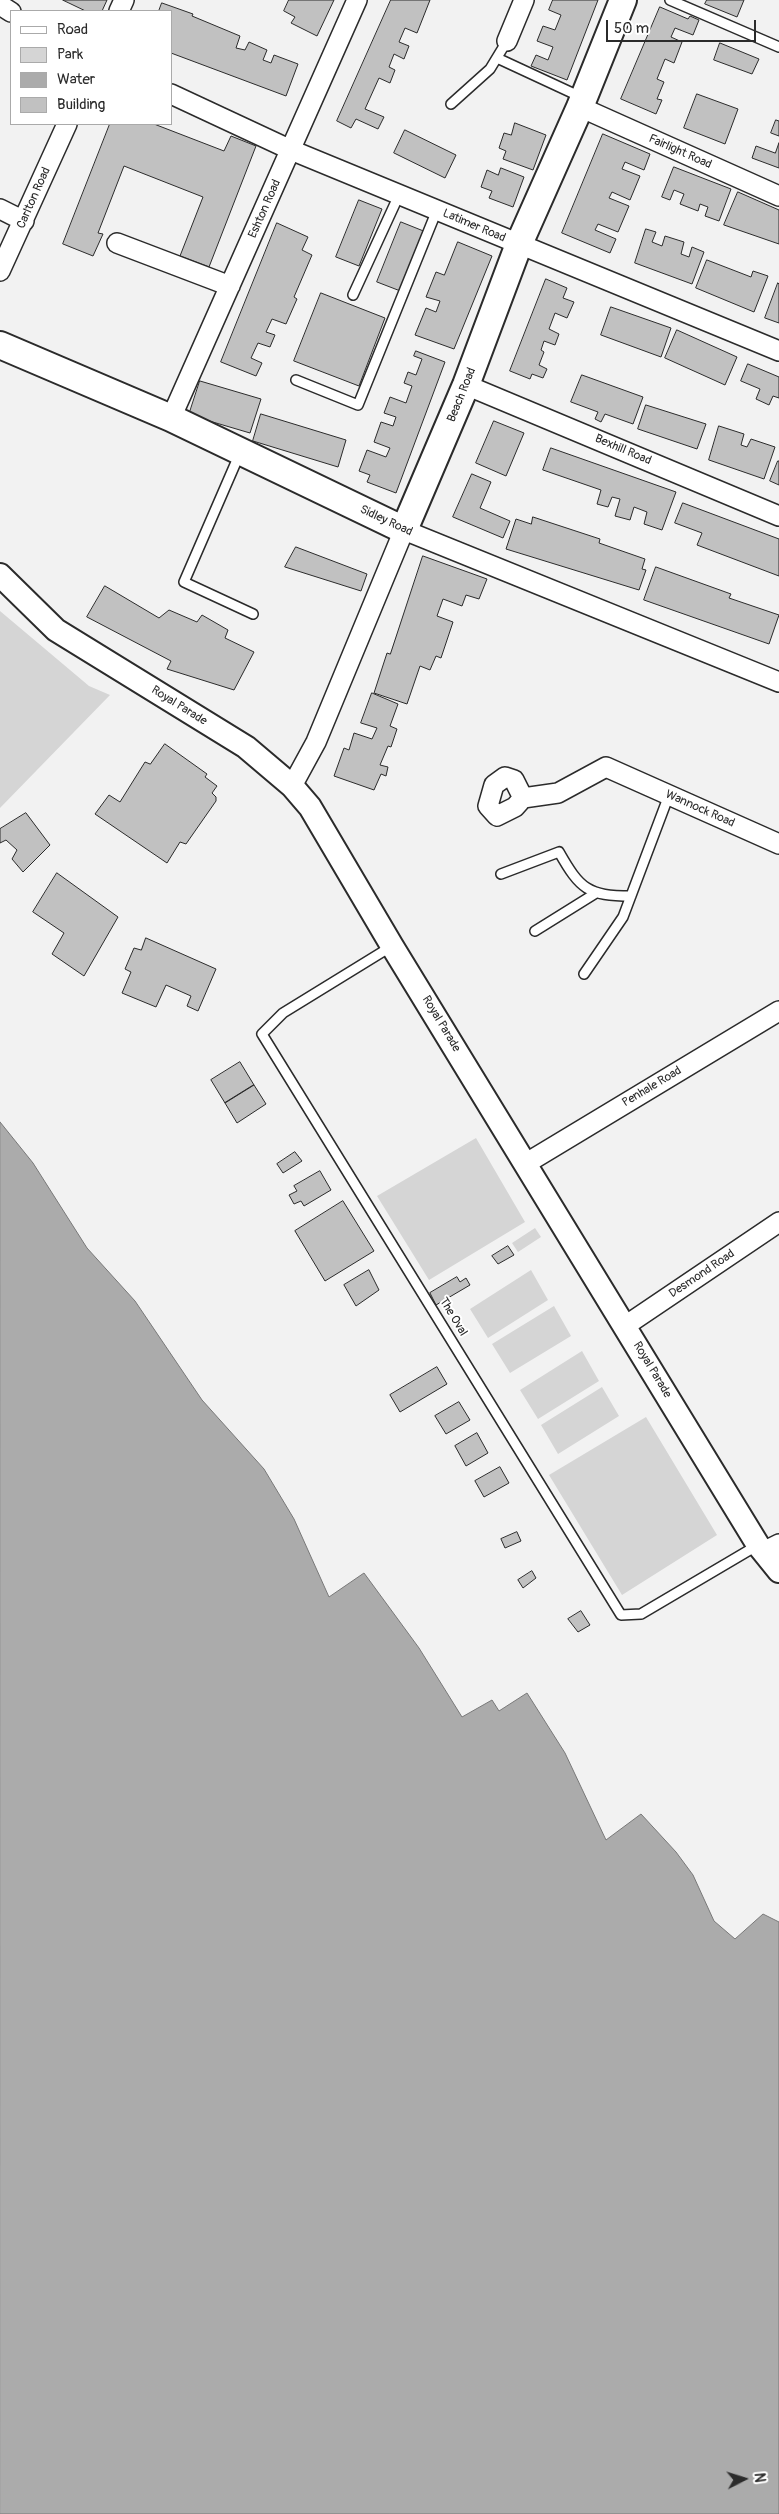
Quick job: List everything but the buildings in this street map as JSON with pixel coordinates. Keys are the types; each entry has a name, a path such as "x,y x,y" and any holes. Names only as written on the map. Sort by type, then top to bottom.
{"main road":[{"name":"Beach Road","path":"404,530 466,385 519,244 582,103 624,0"},
{"name":"Sidley Road","path":"0,345 171,418 404,530"}],"street":[{"name":"Eshton Road","path":"171,418 357,0"},
{"path":"507,41 524,0"},
{"name":"Latimer Road","path":"172,94 291,150 779,352"},
{"name":"Fairlight Road","path":"582,103 779,196"},
{"name":"Carlton Road","path":"0,271 67,125"},
{"path":"0,209 24,221"},
{"path":"117,243 230,286"},
{"name":"Bexhill Road","path":"466,385 779,516"},
{"name":"Sidley Road","path":"404,530 779,682"},
{"name":"Beach Road","path":"292,786 316,742 404,530"},
{"name":"Royal Parade","path":"0,575 56,630 246,747 292,786 310,807 525,1164 625,1326 768,1547 779,1571"},
{"name":"Wannock Road","path":"523,798 558,793 606,766 779,844"},
{"name":"Penhale Road","path":"525,1164 779,1011"},
{"name":"Desmond Road","path":"625,1326 779,1222"}],"lane":[{"path":"670,0 779,47"},
{"path":"450,104 490,69 507,41"},
{"path":"497,58 582,103"},
{"path":"353,295 399,195"},
{"path":"296,380 358,406 437,210"},
{"path":"241,451 184,582 254,614"},
{"path":"584,974 623,917 669,795"},
{"path":"502,874 559,852 569,870 588,890 605,896 631,896"},
{"path":"535,931 596,893"},
{"name":"The Oval","path":"392,946 283,1013 262,1034 621,1615 641,1614 768,1547"}],"green space":[{"path":"0,611 89,686 110,695 0,808"},
{"path":"476,1138 525,1222 429,1280 377,1196"},
{"path":"535,1228 541,1237 518,1252 512,1243"},
{"path":"531,1270 548,1300 488,1338 470,1309"},
{"path":"554,1306 571,1336 510,1373 492,1344"},
{"path":"582,1351 599,1381 538,1419 520,1390"},
{"path":"602,1387 619,1416 558,1454 541,1425"},
{"path":"646,1417 717,1535 622,1595 549,1475"}],"water":[{"path":"0,1122 33,1163 87,1248 135,1301 202,1400 264,1469 294,1519 329,1597 364,1573 419,1648 462,1717 492,1700 499,1711 527,1693 565,1753 606,1840 641,1814 676,1852 693,1875 714,1921 735,1939 763,1914 779,1922 779,2514 0,2514"}]}
